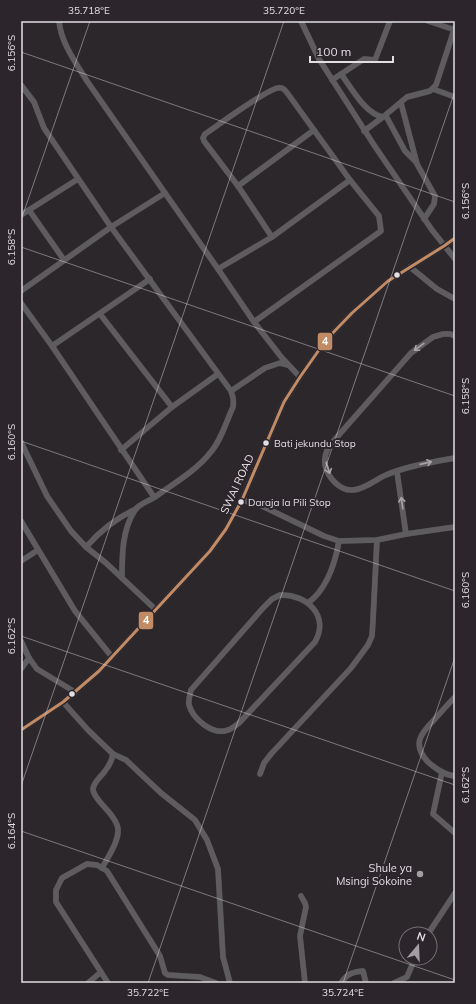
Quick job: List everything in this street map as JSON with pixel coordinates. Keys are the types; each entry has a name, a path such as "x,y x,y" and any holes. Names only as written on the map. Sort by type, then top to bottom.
{"street":[{"path":"59,21 64,41 73,59 254,322 289,365 300,376"},
{"path":"301,21 319,59 364,131 424,220 455,259"},
{"path":"332,80 364,59 375,60 390,21"},
{"path":"364,131 407,98 430,91 436,85 455,29 428,21"},
{"path":"341,74 356,96 369,110 379,116 384,116"},
{"path":"21,85 34,102 44,128 78,179 111,227 231,391 234,401 220,438 210,453 196,466 154,498 112,521 86,547"},
{"path":"254,322 380,231 379,216 350,180 288,94 280,88 267,92 205,134 203,138 272,236"},
{"path":"433,89 455,97"},
{"path":"401,103 417,163 435,196 434,204 424,220"},
{"path":"384,116 403,149 417,163"},
{"path":"238,186 314,130"},
{"path":"21,215 78,179"},
{"path":"218,269 272,236 350,180"},
{"path":"21,291 111,227 165,193"},
{"path":"29,210 64,260"},
{"name":"SWAI ROAD","path":"21,730 63,702 99,671 210,551 226,529 242,500 284,402 300,376 326,340 352,313 388,280 455,238"},
{"path":"410,267 436,289 455,299"},
{"path":"52,346 150,279"},
{"path":"21,303 52,346 154,498"},
{"path":"100,314 172,407"},
{"path":"453,334 443,334 433,338 411,353 330,445 326,451 326,466 330,475 340,487 347,490 355,490 387,474 426,463 455,458"},
{"path":"231,391 265,368 280,363 289,365"},
{"path":"121,450 172,407 218,374"},
{"path":"21,442 47,496 71,531 86,547 122,578 154,610"},
{"path":"397,472 406,534"},
{"path":"242,500 260,505 324,536 340,541 377,540 455,527"},
{"path":"122,578 124,537 127,524 136,509"},
{"path":"21,521 75,611 112,657"},
{"path":"260,774 264,763 271,754 351,668 368,645 372,636 377,540"},
{"path":"308,603 323,587 330,574 336,560 340,541"},
{"path":"21,561 38,550"},
{"path":"280,595 288,595 308,603 320,620 320,630 315,642 239,723 228,731 213,730 202,724 194,714 189,704 192,690 196,684 272,599 280,595"},
{"path":"21,642 37,670 75,692"},
{"path":"21,669 29,658"},
{"path":"455,697 424,730 419,741 422,756 431,765 442,772 455,776"},
{"path":"63,702 88,730 113,754 126,760 161,793 195,820 207,840 218,869 223,957 230,983"},
{"path":"102,868 115,845 118,831 117,825 112,816 95,795 93,790 97,780 105,771 113,754"},
{"path":"442,772 433,814 455,833"},
{"path":"108,983 56,902 56,890 62,878 87,864 97,865 107,871 160,956 164,973 168,975 200,977 216,983"},
{"path":"433,926 455,893"},
{"path":"301,896 306,907 300,936 305,983"},
{"path":"394,983 407,977 411,966"},
{"path":"341,983 346,976 353,972 363,971 366,983"},
{"path":"88,983 101,972"}],"transit line":[{"name":"4","path":"21,730 63,702 99,671 210,551 226,529 242,500 284,402 326,340 352,313 388,281 455,238"}],"place":[{"name":"Bati jekundu Stop","path":"266,443"},
{"name":"Daraja la Pili Stop","path":"241,502"},
{"name":"Shule ya Msingi Sokoine","path":"420,874"}]}
